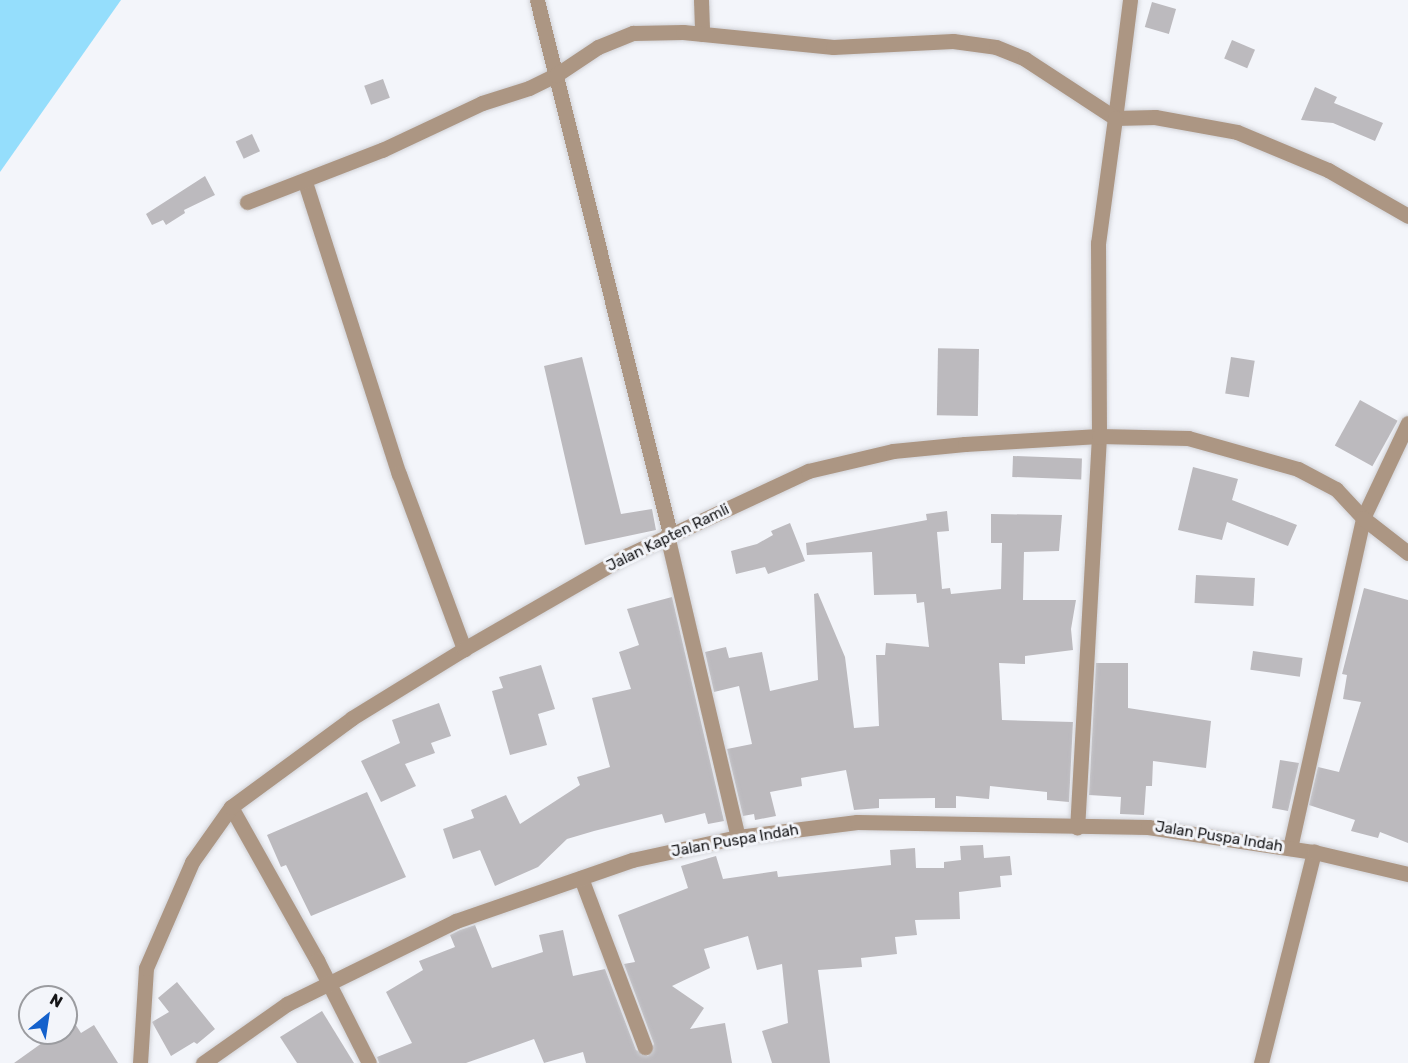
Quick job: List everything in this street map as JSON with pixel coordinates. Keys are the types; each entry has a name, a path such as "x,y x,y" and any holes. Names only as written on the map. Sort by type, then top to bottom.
{"street":[{"path":"537,0 669,535 738,837"},
{"path":"701,0 702,34"},
{"path":"1077,826 1099,436 1098,243 1130,0"},
{"path":"248,202 305,182 556,75 598,47 633,33 702,34 833,47 953,41 996,47 1025,59 1115,118 1155,117 1237,132 1310,161 1408,216"},
{"path":"305,182 409,504 464,649"},
{"path":"1290,848 1363,518 1408,423"},
{"name":"Jalan Kapten Ramli","path":"140,1063 141,1011 150,957 192,862 231,807 352,718 464,649 669,535 808,471 893,451 1099,436 1188,438 1236,449 1298,469 1336,489 1363,518 1377,525 1408,553"},
{"path":"231,807 256,846 369,1063"},
{"name":"Jalan Puspa Indah","path":"203,1063 287,1004 456,921 632,860 738,837 857,822 1148,827 1314,852 1408,874"},
{"path":"1261,1063 1314,852"},
{"path":"581,878 645,1047"}],"water":[{"path":"0,0 121,0 0,172"}],"building":[{"path":"1152,2 1176,9 1169,34 1145,27"},
{"path":"1232,40 1255,50 1247,68 1224,58"},
{"path":"383,79 390,98 371,105 364,86"},
{"path":"1315,87 1337,97 1334,103 1383,123 1375,141 1333,123 1301,120"},
{"path":"252,134 260,151 244,159 236,142"},
{"path":"205,176 215,195 184,210 185,213 166,225 163,220 152,225 146,214"},
{"path":"938,348 979,349 978,416 937,415"},
{"path":"582,357 621,514 652,509 656,530 585,545 544,366"},
{"path":"1231,357 1255,361 1249,397 1225,394"},
{"path":"1360,400 1398,421 1372,466 1335,445"},
{"path":"1013,456 1082,458 1081,479 1012,477"},
{"path":"1193,467 1238,479 1232,500 1297,525 1288,546 1227,522 1222,540 1178,530"},
{"path":"947,511 949,531 937,532 942,589 950,588 951,594 1001,589 1002,543 991,543 991,514 1062,515 1059,551 1024,552 1023,600 1076,600 1071,629 1073,650 1025,656 1025,664 999,663 1002,720 1073,722 1069,802 1047,800 1047,792 990,786 989,799 956,796 956,808 935,808 935,798 879,799 879,808 854,810 846,770 801,778 802,786 770,792 776,816 755,820 754,814 743,816 727,749 752,744 739,686 714,692 705,652 726,647 729,658 762,652 770,691 818,680 814,594 818,593 845,657 854,728 879,726 876,655 885,655 886,643 929,647 924,602 917,603 916,594 874,595 872,552 807,555 806,543 927,520 926,514"},
{"path":"790,523 805,561 768,574 765,567 736,574 731,551 757,544 773,535 771,531"},
{"path":"1196,575 1255,578 1253,606 1195,603"},
{"path":"1364,588 1408,600 1408,843 1380,832 1378,838 1351,831 1355,820 1309,805 1318,767 1339,772 1361,702 1343,699 1347,675 1342,674"},
{"path":"672,597 724,821 708,824 705,813 665,823 662,814 594,831 567,839 538,867 495,886 480,850 453,859 443,829 474,818 471,810 506,795 520,824 580,785 577,777 610,767 592,698 631,689 619,652 639,645 627,609"},
{"path":"1253,651 1303,658 1300,677 1250,670"},
{"path":"1096,663 1128,663 1128,708 1211,721 1206,768 1153,761 1152,786 1146,786 1144,815 1120,814 1121,797 1089,795"},
{"path":"541,665 555,709 538,714 547,745 510,755 492,691 503,688 499,677"},
{"path":"439,703 451,736 431,743 435,753 405,764 416,786 381,802 361,761 400,743 392,720"},
{"path":"1280,760 1299,763 1288,811 1272,808"},
{"path":"367,792 406,877 311,916 286,865 281,867 267,835"},
{"path":"983,845 984,858 1010,856 1012,875 1000,876 1001,887 959,892 960,919 915,920 917,935 895,937 897,954 861,958 862,967 818,970 830,1063 772,1063 762,1031 788,1023 782,964 757,970 748,936 704,949 710,968 672,986 704,1008 690,1029 725,1023 732,1063 586,1063 583,1052 544,1063 534,1039 466,1063 379,1063 377,1057 412,1043 386,992 423,970 419,961 455,947 450,935 460,930 475,925 492,968 543,952 539,935 563,930 573,976 605,969 636,1050 648,1056 654,1044 624,964 635,962 618,915 688,888 681,866 716,856 723,879 777,871 778,877 891,865 890,850 915,848 916,868 944,868 944,862 961,860 960,846"},
{"path":"177,982 215,1029 197,1044 194,1042 171,1056 152,1022 169,1012 158,998"},
{"path":"322,1011 354,1063 297,1063 280,1037"},
{"path":"94,1025 118,1063 14,1063 39,1045 78,1045 78,1028 81,1033"}]}
